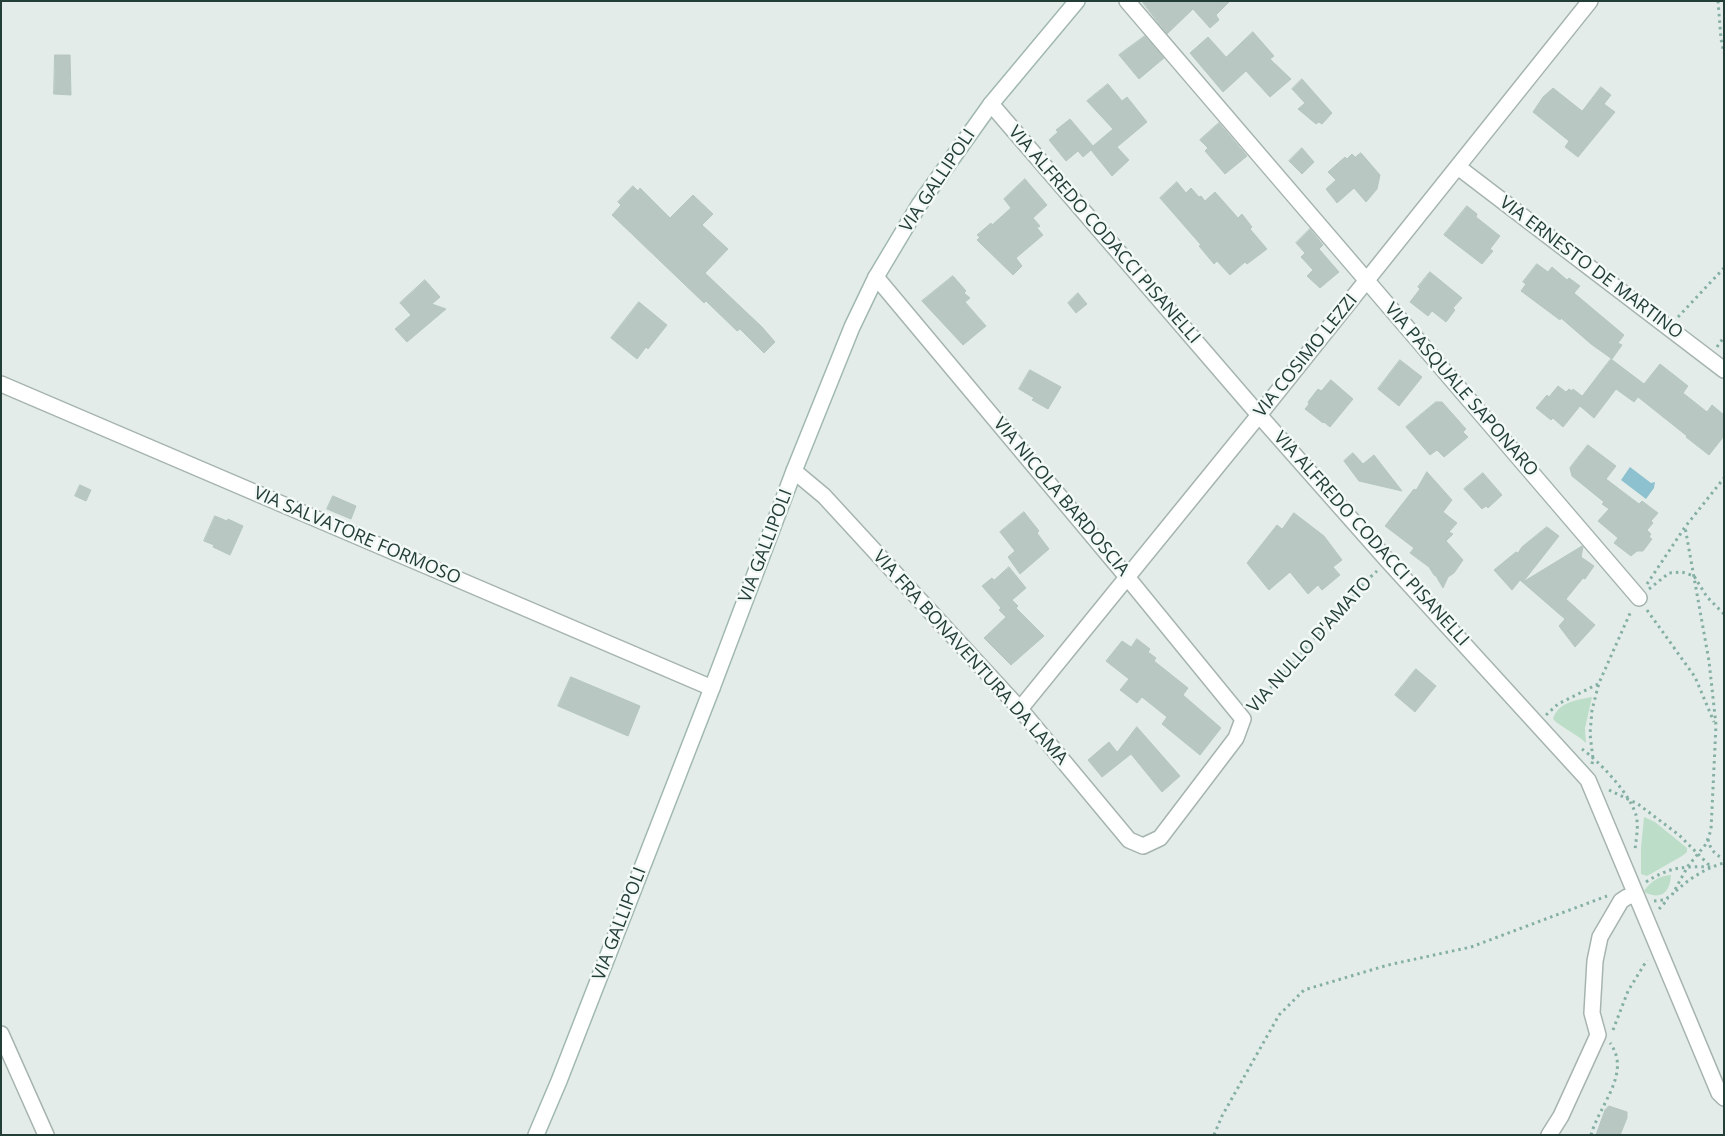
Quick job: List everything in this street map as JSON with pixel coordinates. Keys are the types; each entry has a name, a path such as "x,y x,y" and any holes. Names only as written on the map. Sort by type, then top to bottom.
{"street":[{"name":"VIA GALLIPOLI","path":"536,1135 712,688 794,470 852,327 876,277 919,205 991,104 1077,1"},
{"name":"VIA PASQUALE SAPONARO","path":"1127,1 1639,598"},
{"name":"VIA COSIMO LEZZI","path":"1020,709 1260,414 1590,1"},
{"name":"VIA ALFREDO CODACCI PISANELLI","path":"991,104 1388,561 1588,780 1719,1093 1724,1098"},
{"name":"VIA ERNESTO DE MARTINO","path":"1458,167 1724,370"},
{"name":"VIA NICOLA BARDOSCIA","path":"876,277 1243,719"},
{"name":"VIA SALVATORE FORMOSO","path":"1,384 712,688"},
{"name":"VIA FRA BONAVENTURA DA LAMA","path":"794,470 824,496 1020,709 1128,840 1143,846"},
{"name":"VIA NULLO D'AMATO","path":"1143,846 1160,838 1236,738 1243,719"},
{"path":"1549,1135 1561,1116 1598,1034 1592,1013 1595,961 1600,937 1621,902 1627,897 1636,895"},
{"path":"1,1034 46,1135"}],"path":[{"path":"1718,1 1724,53"},
{"path":"1664,324 1680,316 1724,268"},
{"path":"1712,867 1679,835 1638,804 1588,780 1593,759 1590,734 1592,710 1599,683 1630,614 1685,527 1724,478"},
{"path":"1685,527 1709,660 1716,725 1711,830 1708,838 1688,866 1672,895 1658,902 1636,895 1645,882 1660,873 1688,866 1712,867"},
{"name":"VIA NULLO D'AMATO","path":"1243,719 1366,581 1388,561"},
{"path":"1639,598 1658,580 1669,573 1682,572 1694,576 1724,614"},
{"path":"1639,598 1695,677 1716,725"},
{"path":"1537,724 1558,704 1599,683"},
{"path":"1708,838 1710,848 1715,854 1724,859"},
{"path":"1648,921 1686,882 1712,867 1724,863"},
{"path":"1214,1135 1222,1116 1279,1015 1304,990 1388,965 1471,947 1610,895"},
{"path":"1612,1032 1628,991 1657,944"},
{"path":"1591,1135 1618,1073 1616,1054 1609,1040"}],"green space":[{"path":"1592,697 1585,728 1586,743 1553,719 1555,713 1564,705"},
{"path":"1644,817 1655,822 1687,848 1687,852 1682,856 1647,876 1641,874"},
{"path":"1671,875 1667,890 1661,895 1652,895 1644,891 1649,884"}],"water":[{"path":"1630,467 1651,483 1655,482 1654,488 1646,499 1621,480"}],"building":[{"path":"1142,1 1230,1 1216,15 1219,20 1210,28 1193,9 1167,34"},
{"path":"1253,32 1274,56 1270,59 1291,79 1270,97 1246,71 1223,92 1190,53 1208,37 1226,57"},
{"path":"1145,36 1164,58 1139,79 1119,55"},
{"path":"55,55 70,55 71,95 54,94"},
{"path":"1302,79 1332,113 1322,124 1319,122 1316,124 1298,109 1305,103 1292,89"},
{"path":"1108,84 1122,101 1127,97 1147,122 1117,147 1129,160 1112,176 1091,150 1083,157 1078,151 1066,161 1049,140 1058,132 1056,130 1070,119 1093,146 1113,129 1087,101"},
{"path":"1601,87 1611,95 1604,104 1615,112 1578,157 1565,147 1569,141 1533,112 1543,97 1553,88 1582,111"},
{"path":"1219,123 1247,156 1225,174 1205,151 1208,148 1200,140"},
{"path":"1302,148 1314,162 1302,174 1289,161"},
{"path":"1361,153 1380,175 1377,189 1366,202 1354,188 1337,203 1326,189 1336,180 1328,172 1345,157 1347,159 1352,154 1355,157"},
{"path":"1025,179 1047,205 1033,218 1040,226 1037,228 1043,235 1016,258 1022,266 1013,275 977,240 980,237 977,235 1011,208 1004,199"},
{"path":"1177,182 1186,193 1191,188 1205,201 1215,192 1238,218 1242,214 1252,227 1250,229 1267,249 1247,264 1245,262 1230,275 1217,261 1214,264 1199,246 1201,245 1160,198"},
{"path":"633,186 638,191 640,188 670,218 693,195 713,214 702,225 728,249 705,273 762,327 775,342 764,353 740,329 737,331 706,301 704,303 612,215 621,205 618,202"},
{"path":"1467,206 1477,214 1476,217 1500,236 1490,249 1493,251 1482,264 1444,235"},
{"path":"1310,229 1323,245 1319,249 1339,272 1320,288 1307,276 1313,270 1301,257 1305,253 1296,243"},
{"path":"1537,264 1548,272 1552,267 1567,280 1569,278 1580,286 1574,293 1624,335 1618,343 1622,345 1612,359 1561,318 1560,320 1521,291 1526,284 1523,282"},
{"path":"1430,272 1462,298 1453,308 1455,310 1446,322 1432,311 1428,316 1410,302 1420,289 1418,287"},
{"path":"953,276 966,291 964,293 970,298 965,302 986,326 963,345 922,301"},
{"path":"425,280 440,297 432,304 446,309 407,342 395,329 411,315 400,303"},
{"path":"1078,293 1087,304 1076,313 1068,303"},
{"path":"639,302 667,325 648,349 646,347 637,359 611,338"},
{"path":"1611,359 1644,384 1660,364 1688,386 1683,393 1707,412 1712,405 1724,415 1724,436 1709,455 1638,397 1634,402 1616,389 1594,418 1580,406 1563,427 1553,418 1551,420 1536,408 1558,386 1566,392 1569,389 1572,391 1573,389 1582,396"},
{"path":"1400,360 1422,377 1399,406 1378,389"},
{"path":"1030,370 1061,387 1048,409 1032,400 1034,398 1019,389"},
{"path":"1331,380 1353,399 1330,427 1305,409 1318,389 1321,391"},
{"path":"1436,402 1442,402 1466,429 1463,432 1468,437 1444,457 1437,450 1430,455 1406,427"},
{"path":"1588,445 1616,466 1606,479 1639,504 1642,501 1658,513 1651,521 1653,523 1647,530 1651,534 1649,537 1652,539 1643,551 1637,551 1631,556 1614,543 1618,538 1598,521 1609,509 1602,504 1604,502 1572,476 1570,468"},
{"path":"1353,453 1363,464 1374,455 1402,491 1359,481 1344,461"},
{"path":"1427,472 1452,500 1443,512 1457,523 1449,532 1453,534 1446,541 1463,560 1454,573 1448,577 1443,588 1429,567 1410,553 1414,548 1385,526 1414,489 1416,490"},
{"path":"1483,473 1502,495 1488,508 1486,506 1482,509 1464,489"},
{"path":"80,485 91,490 86,501 75,496"},
{"path":"333,496 356,506 351,519 327,509"},
{"path":"1024,512 1039,531 1037,533 1049,549 1020,574 1008,557 1015,551 1000,532"},
{"path":"1294,513 1324,536 1342,560 1333,567 1340,575 1322,590 1318,585 1308,594 1290,572 1269,590 1247,563 1277,525 1282,529"},
{"path":"215,516 227,521 228,519 243,526 230,555 204,541"},
{"path":"1547,527 1559,536 1523,582 1582,546 1581,557 1594,566 1585,579 1583,578 1566,599 1595,625 1575,647 1559,626 1565,619 1520,580 1512,590 1494,570 1516,552 1518,553 1522,547"},
{"path":"1009,567 1026,588 1012,600 1018,606 1016,608 1044,636 1011,665 984,638 1006,617 999,610 1001,608 982,586 992,578 994,580"},
{"path":"1137,639 1150,649 1148,652 1156,658 1154,661 1188,688 1183,695 1221,728 1200,755 1162,724 1167,717 1142,697 1137,703 1120,690 1129,679 1106,661 1122,641 1131,647"},
{"path":"1416,669 1436,686 1415,712 1395,695"},
{"path":"571,677 640,706 628,736 558,706"},
{"path":"1137,727 1180,776 1162,792 1131,754 1102,777 1088,760 1109,742 1117,752"},
{"path":"1609,1106 1627,1112 1627,1118 1620,1135 1596,1135 1605,1110"}]}
